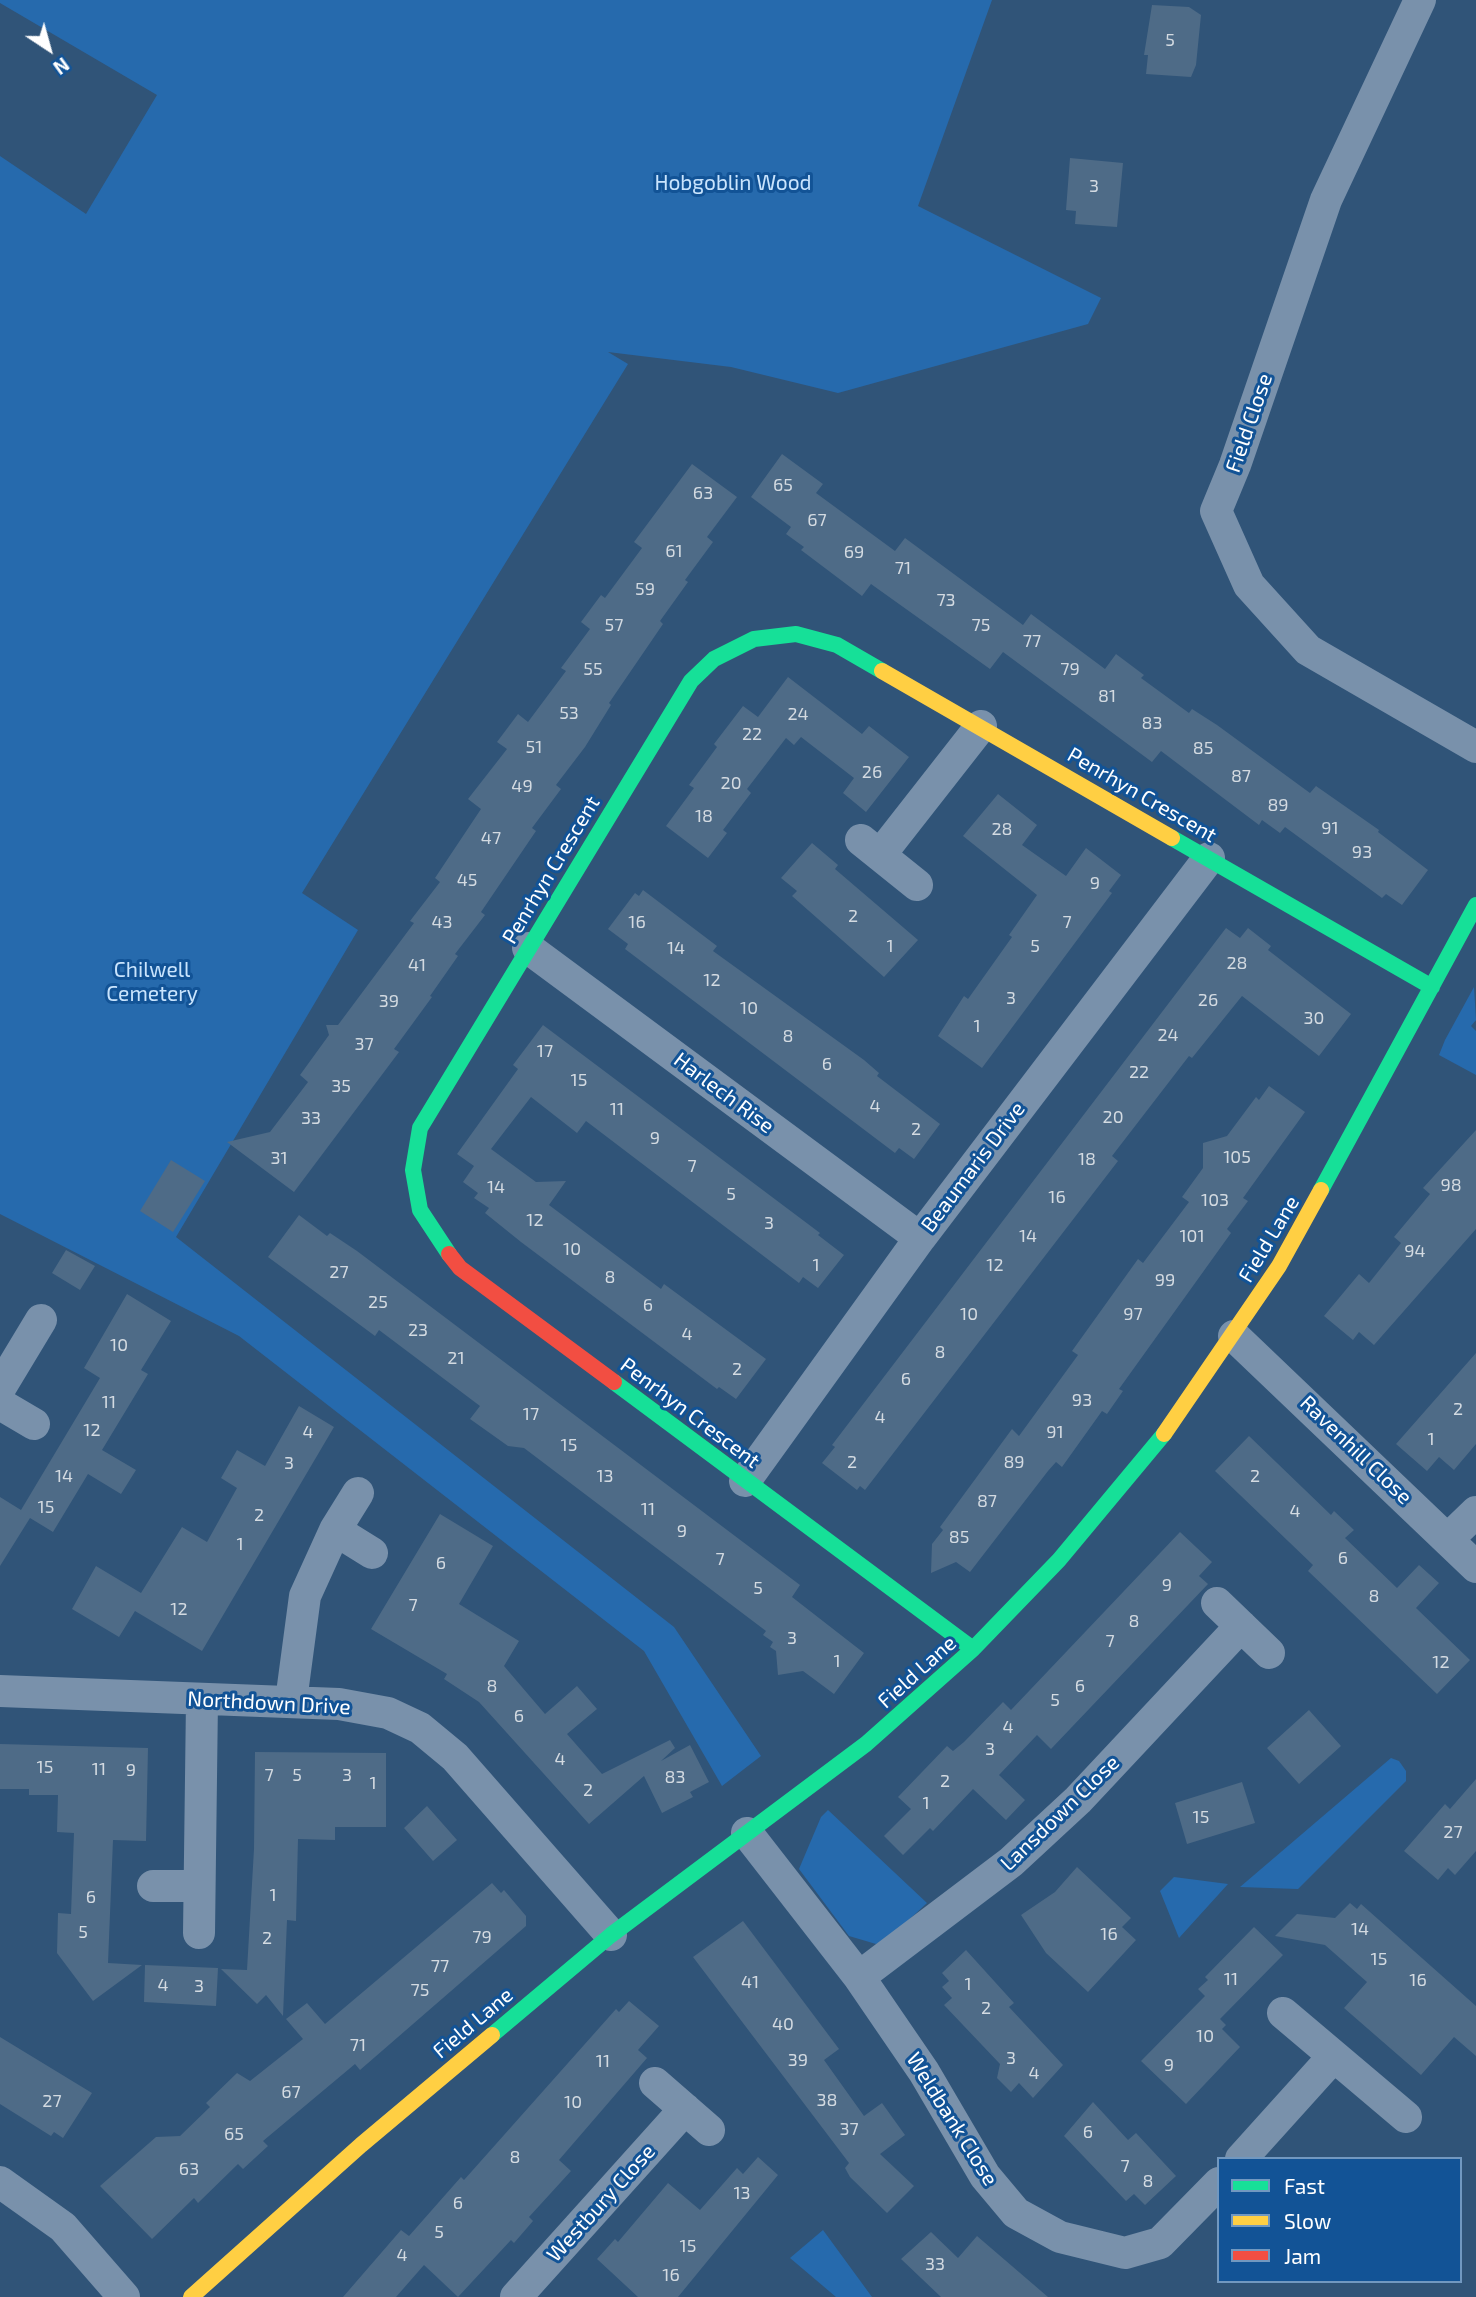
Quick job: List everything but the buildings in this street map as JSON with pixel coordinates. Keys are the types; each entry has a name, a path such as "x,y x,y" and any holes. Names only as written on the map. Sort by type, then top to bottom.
{"street":[{"name":"Field Close","path":"1420,0 1326,200 1216,510 1250,585 1308,650 1476,747"},
{"name":"Penrhyn Crescent","path":"973,1649 460,1268 445,1252 420,1210 413,1170 420,1128 691,681 715,659 736,646 777,634 818,638 837,645 1432,987"},
{"path":"917,885 870,847 981,726"},
{"name":"Beaumaris Drive","path":"745,1481 920,1238 1209,858"},
{"name":"Field Lane","path":"191,2297 361,2145 611,1935 866,1744 973,1649 1059,1560 1138,1469 1234,1336 1285,1256 1476,905"},
{"name":"Harlech Rise","path":"528,948 920,1238"},
{"path":"0,1388 41,1320"},
{"name":"Ravenhill Close","path":"1234,1336 1476,1567"},
{"path":"0,1404 34,1424"},
{"path":"291,1701 305,1596 335,1530 358,1493"},
{"path":"1448,1539 1476,1512"},
{"path":"335,1530 372,1553"},
{"path":"1217,1603 1269,1653"},
{"name":"Lansdown Close","path":"859,1977 1011,1862 1078,1800 1241,1626"},
{"name":"Northdown Drive","path":"0,1691 291,1701 338,1704 388,1713 435,1738 455,1757 611,1935"},
{"path":"199,1933 202,1700"},
{"name":"Weldbank Close","path":"747,1833 859,1977 924,2072 985,2176 1016,2213 1039,2228 1100,2249 1125,2253 1140,2251 1160,2243 1217,2185"},
{"path":"153,1886 200,1886"},
{"path":"1283,2013 1406,2117"},
{"path":"1243,2157 1333,2057"},
{"path":"655,2083 709,2130"},
{"name":"Westbury Close","path":"516,2297 685,2109"},
{"path":"0,2182 64,2227 124,2297"}],"green space":[{"path":"0,0 992,0 918,206 1101,298 1088,324 838,393 731,367 608,352 628,364 302,893 358,930 176,1237 674,1627 761,1756 722,1786 644,1651 239,1336 0,1214 0,156 86,214 157,95 0,3"},
{"path":"1474,987 1476,1020 1471,1026 1476,1031 1476,1075 1439,1055"},
{"path":"1391,1758 1399,1761 1406,1771 1406,1781 1298,1889 1240,1887"},
{"path":"828,1810 927,1903 886,1941 876,1944 849,1936 799,1869 821,1817"},
{"path":"1174,1877 1228,1884 1179,1938 1160,1891"},
{"path":"823,2230 872,2297 836,2297 790,2258"}],"traffic: fast":[{"path":"449,1254 420,1210 413,1170 420,1128 691,681 714,659 754,639 796,634 837,645 882,671"},
{"path":"1172,838 1432,987"},
{"path":"1321,1190 1476,905"},
{"path":"614,1382 973,1649"},
{"path":"492,2035 611,1935 866,1744 973,1649 1059,1560 1164,1434"}],"traffic: slow":[{"path":"882,671 1172,838"},
{"path":"1164,1434 1279,1266 1321,1190"},
{"path":"191,2297 361,2145 492,2035"}],"traffic: jam":[{"path":"449,1254 460,1268 614,1382"}],"park label":[{"name":"Hobgoblin Wood","path":"733,183"},
{"name":"Chilwell Cemetery","path":"152,982"}]}
